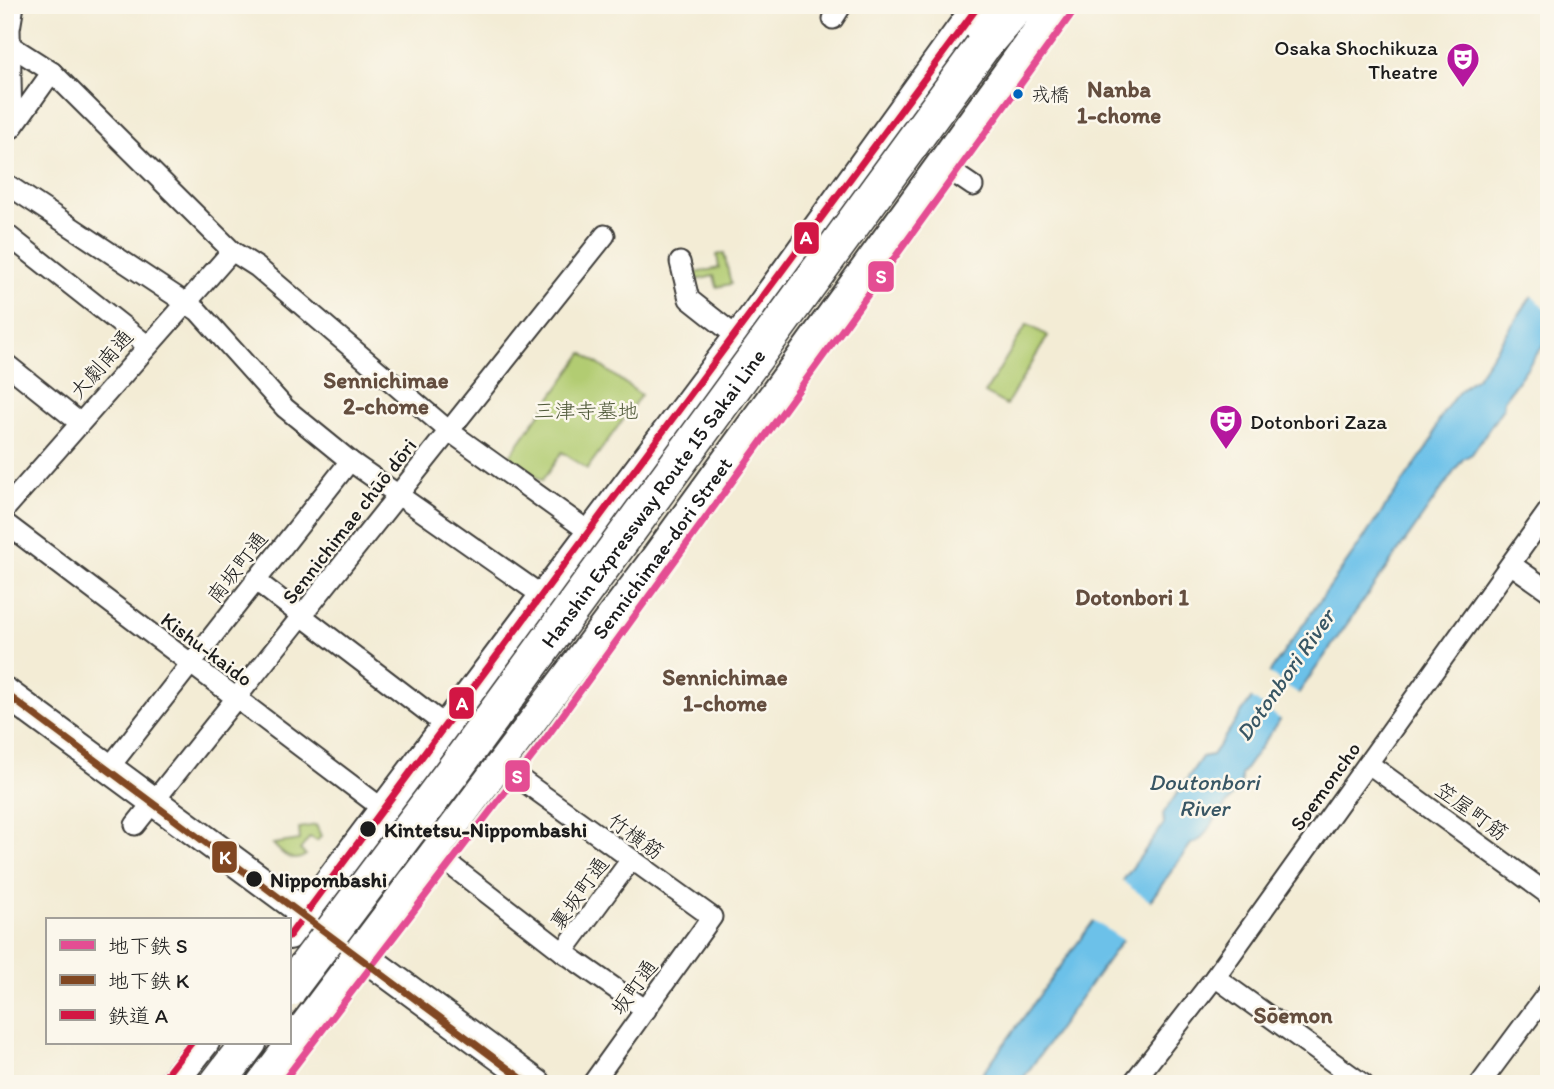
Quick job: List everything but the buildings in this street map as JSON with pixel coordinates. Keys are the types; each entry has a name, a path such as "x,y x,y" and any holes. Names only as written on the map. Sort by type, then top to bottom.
{"highway":[{"name":"Hanshin Expressway Route 15 Sakai Line","path":"290,988 453,771 1012,5"},
{"path":"982,47 1018,5"},
{"path":"217,1084 247,1044"}],"main road":[{"path":"537,1084 358,954 297,925 737,337 978,5"},
{"name":"Sennichimae-dori Street","path":"260,1084 501,765 942,165 1056,5"},
{"path":"5,692 155,803 289,918"},
{"path":"172,1084 203,1044"}],"street":[{"path":"9,132 9,44 14,5"},
{"path":"9,44 52,72 232,251 257,267 449,431 591,533"},
{"path":"9,132 52,72"},
{"path":"942,165 973,186"},
{"path":"5,183 198,311 285,408 350,461 544,597"},
{"path":"5,233 147,345"},
{"name":"Sennichimae chūō dōri","path":"135,825 605,235"},
{"name":"大劇南通","path":"5,509 232,251"},
{"path":"680,262 689,299 737,337"},
{"path":"5,363 80,423"},
{"name":"南坂町通","path":"108,769 188,663 350,461"},
{"name":"Soemoncho","path":"1132,1084 1215,977 1549,510"},
{"name":"Kishu-kaido","path":"5,523 383,809"},
{"path":"1511,565 1549,592"},
{"path":"255,580 446,726"},
{"name":"笠屋町筋","path":"1369,764 1549,895"},
{"name":"竹横筋","path":"501,765 712,917"},
{"path":"435,853 564,952 646,1010"},
{"name":"裏坂町通","path":"564,952 631,861"},
{"name":"坂町通","path":"592,1084 712,917"},
{"path":"1215,977 1363,1084"},
{"path":"1480,1084 1549,991"}],"green space":[{"path":"724,253 731,284 717,287 714,276 692,281 690,274 719,268 717,255"},
{"path":"1027,324 1048,336 1006,405 985,393"},
{"name":"三津寺墓地","path":"583,353 641,395 587,469 562,452 542,481 509,457"},
{"path":"316,825 321,836 317,841 310,837 300,850 306,855 301,858 288,857 273,844 300,840 299,828"}],"water":[{"name":"Doutonbori River","path":"1549,270 1549,337 1504,400 1503,408 1472,454 1463,459 1241,775 1241,784 1201,839 1191,844 1019,1084 975,1084 1164,824 1163,814 1202,757 1212,755 1433,439 1438,423 1449,405 1463,388 1476,379"}],"pier":[{"path":"1549,267 1549,313 1529,293"},
{"path":"1266,671 1301,696 1283,721 1249,696"},
{"path":"1119,879 1154,904 1126,942 1090,918"}],"metro line":[{"name":"S","path":"281,1084 541,745 1078,5"},
{"name":"K","path":"5,693 529,1084"}],"rail line":[{"name":"A","path":"290,935 979,5"},
{"name":"A","path":"159,1084 190,1044"}],"place":[{"name":"Osaka Shochikuza Theatre","path":"1463,89"},
{"name":"戎橋","path":"1018,94"},
{"name":"Dotonbori Zaza","path":"1226,451"},
{"name":"Kintetsu-Nippombashi","path":"368,829"},
{"name":"Nippombashi","path":"254,879"}],"district":[{"name":"Nanba 1-chome","path":"1119,102"},
{"name":"Sennichimae 2-chome","path":"386,393"},
{"name":"Dotonbori 1","path":"1132,597"},
{"name":"Sennichimae 1-chome","path":"725,690"},
{"name":"Sōemon","path":"1293,1015"}],"water label":[{"name":"Dotonbori River","path":"1285,675"}]}
